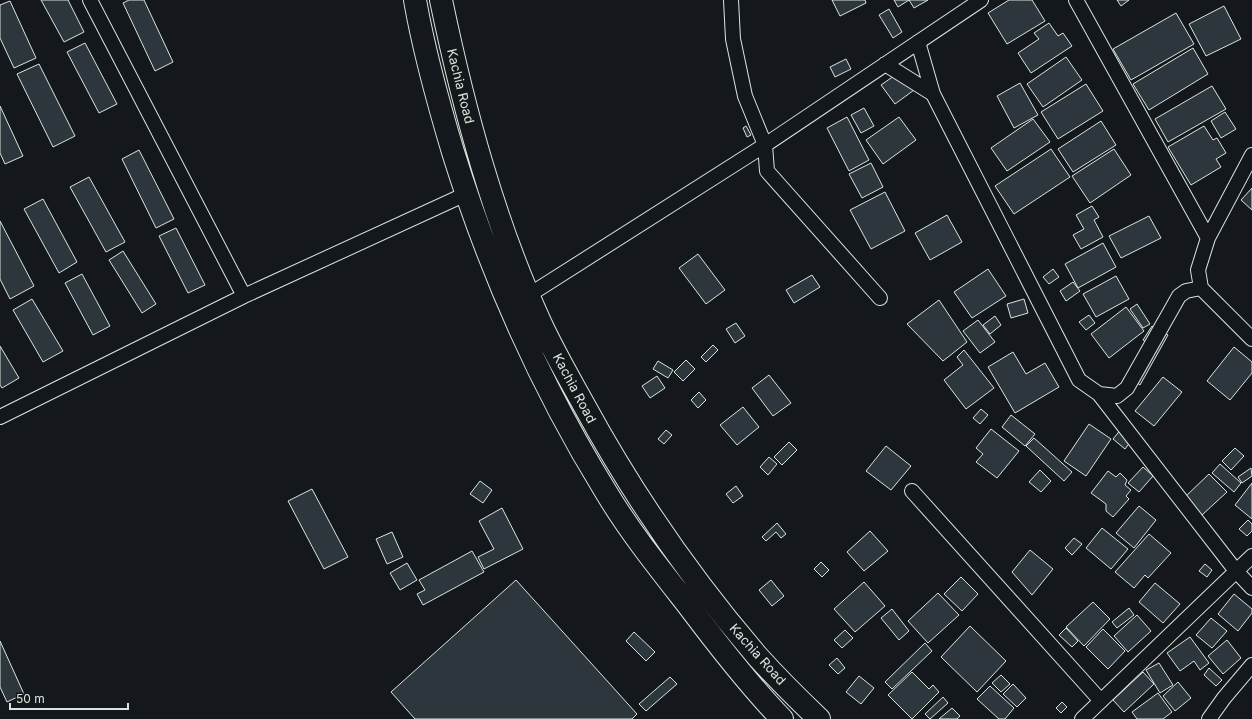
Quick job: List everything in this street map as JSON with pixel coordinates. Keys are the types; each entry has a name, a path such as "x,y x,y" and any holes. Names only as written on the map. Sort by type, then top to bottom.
{"highway":[{"name":"Kachia Road","path":"415,0 428,66 466,194 487,251 537,369 606,492 644,550 729,660 782,719"},
{"name":"Kachia Road","path":"441,0 462,93 497,212 541,325 565,372 634,492 712,601 759,658 819,719"}],"street":[{"path":"90,0 244,296"},
{"path":"731,0 733,39 745,96 765,145 767,172 880,298"},
{"path":"529,295 765,145 981,0"},
{"path":"1076,0 1208,238"},
{"path":"918,42 933,94 1079,380 1099,394 1236,571 1252,588"},
{"path":"885,64 933,94"},
{"path":"1252,155 1208,238 1198,270 1201,288 1252,339"},
{"path":"0,417 244,296 466,194"},
{"path":"1099,394 1117,396 1127,388 1179,296 1186,291 1201,288"},
{"path":"912,491 1101,701"},
{"path":"1082,719 1252,556"},
{"path":"1209,719 1224,698 1252,666"}],"building":[{"path":"41,0 68,0 84,32 64,42"},
{"path":"129,0 144,0 173,62 155,71 123,3"},
{"path":"832,0 865,0 866,3 840,16"},
{"path":"894,0 909,0 898,7"},
{"path":"909,0 928,0 914,8"},
{"path":"1009,0 1032,0 1045,21 1007,44 988,13"},
{"path":"1117,0 1129,0 1121,6"},
{"path":"10,1 36,58 14,68 0,38 0,5"},
{"path":"1224,6 1241,39 1206,56 1189,24"},
{"path":"889,9 902,32 893,38 879,15"},
{"path":"1176,13 1194,44 1131,80 1113,49"},
{"path":"1049,23 1058,36 1063,33 1072,46 1031,73 1018,53 1039,39 1034,33"},
{"path":"85,43 117,104 99,113 67,52"},
{"path":"1193,48 1208,74 1149,110 1133,84"},
{"path":"1066,57 1082,80 1043,107 1027,84"},
{"path":"846,59 851,69 835,77 830,67"},
{"path":"39,64 75,136 53,147 17,74"},
{"path":"901,71 914,90 895,104 881,85"},
{"path":"1020,83 1038,115 1014,128 997,96"},
{"path":"1086,84 1103,111 1058,139 1041,112"},
{"path":"1212,86 1226,109 1168,142 1155,119"},
{"path":"0,106 23,156 5,164 0,153"},
{"path":"864,108 874,126 861,133 851,115"},
{"path":"1225,112 1236,129 1221,138 1211,121"},
{"path":"847,117 869,160 849,171 827,128"},
{"path":"899,117 916,140 883,164 866,140"},
{"path":"1033,119 1050,142 1007,171 991,148"},
{"path":"1101,121 1116,145 1073,172 1058,149"},
{"path":"746,126 751,135 747,137 743,128"},
{"path":"1204,126 1213,140 1217,138 1226,153 1216,159 1221,167 1191,185 1168,147"},
{"path":"1051,149 1070,177 1014,214 995,186"},
{"path":"1114,149 1131,175 1090,203 1072,176"},
{"path":"139,150 174,219 156,228 122,159"},
{"path":"871,163 883,187 862,198 849,174"},
{"path":"89,177 125,242 106,252 70,187"},
{"path":"1252,188 1252,210 1241,200"},
{"path":"885,192 905,231 871,249 850,210"},
{"path":"43,199 77,262 59,273 24,209"},
{"path":"1092,206 1099,217 1094,220 1103,237 1081,249 1073,235 1084,229 1076,215"},
{"path":"947,215 962,242 930,260 915,233"},
{"path":"1149,216 1161,238 1121,258 1109,236"},
{"path":"0,221 34,286 10,299 0,279"},
{"path":"176,228 205,285 188,293 159,236"},
{"path":"1103,243 1116,267 1078,288 1065,264"},
{"path":"123,251 156,304 142,313 109,260"},
{"path":"698,254 725,290 706,304 679,268"},
{"path":"988,269 1006,296 972,318 954,292"},
{"path":"1053,269 1059,277 1049,284 1043,277"},
{"path":"82,274 110,326 93,335 65,283"},
{"path":"812,275 820,287 794,303 786,290"},
{"path":"1116,276 1129,299 1096,317 1083,294"},
{"path":"1073,282 1080,291 1066,301 1060,291"},
{"path":"32,299 63,351 43,362 13,310"},
{"path":"1024,299 1028,313 1011,318 1007,304"},
{"path":"939,300 967,342 943,361 907,324"},
{"path":"1137,304 1150,324 1143,328 1130,309"},
{"path":"1126,307 1144,331 1109,358 1091,334"},
{"path":"1089,315 1095,323 1086,330 1079,322"},
{"path":"995,316 1001,325 990,334 983,325"},
{"path":"978,320 995,342 980,353 963,331"},
{"path":"736,323 745,336 735,343 726,329"},
{"path":"1152,326 1157,330 1148,343 1143,340"},
{"path":"1161,331 1168,335 1140,385 1132,379"},
{"path":"713,345 718,350 706,362 701,357"},
{"path":"0,346 19,378 2,388 0,385"},
{"path":"1234,347 1252,362 1252,373 1230,400 1207,381"},
{"path":"964,350 994,388 966,409 944,380 963,365 957,357"},
{"path":"1013,352 1026,374 1045,363 1059,387 1015,413 988,367"},
{"path":"686,360 695,369 683,381 674,372"},
{"path":"658,361 673,370 668,378 653,369"},
{"path":"769,375 791,403 773,416 752,388"},
{"path":"657,376 665,388 650,398 642,386"},
{"path":"1163,377 1182,392 1154,426 1135,411"},
{"path":"699,392 706,400 698,408 691,400"},
{"path":"743,407 759,427 737,445 720,425"},
{"path":"981,409 988,415 980,424 973,418"},
{"path":"1011,415 1035,434 1025,446 1002,427"},
{"path":"1089,424 1111,439 1086,476 1064,461"},
{"path":"1122,428 1134,437 1125,449 1113,439"},
{"path":"991,429 1019,451 997,478 976,462 983,454 976,448"},
{"path":"666,430 672,435 664,444 658,439"},
{"path":"1034,438 1072,472 1064,481 1026,446"},
{"path":"789,442 797,450 782,465 774,457"},
{"path":"886,446 911,466 891,490 866,471"},
{"path":"1235,448 1244,456 1231,470 1222,461"},
{"path":"769,457 777,464 768,475 760,467"},
{"path":"1220,464 1241,483 1234,492 1212,473"},
{"path":"1143,467 1153,476 1139,492 1128,483"},
{"path":"1251,468 1252,476 1242,483 1238,477"},
{"path":"1040,470 1051,481 1041,492 1029,482"},
{"path":"1108,471 1116,477 1120,473 1127,480 1125,485 1131,490 1126,496 1129,499 1113,517 1106,511 1106,504 1091,493"},
{"path":"1209,474 1227,492 1202,515 1185,497"},
{"path":"480,481 492,490 483,503 470,494"},
{"path":"1252,483 1252,519 1235,505"},
{"path":"736,486 743,496 733,503 726,494"},
{"path":"312,489 348,557 324,569 288,501"},
{"path":"1139,506 1156,520 1134,548 1116,533"},
{"path":"502,508 523,549 484,569 478,557 494,549 479,521"},
{"path":"1248,520 1252,524 1252,531 1247,536 1239,529"},
{"path":"777,523 786,534 781,538 776,532 766,541 762,537"},
{"path":"1102,528 1128,549 1111,569 1086,548"},
{"path":"870,531 888,551 864,571 847,552"},
{"path":"392,532 403,557 387,564 376,539"},
{"path":"1149,534 1171,553 1148,578 1145,575 1134,588 1115,572"},
{"path":"1074,538 1082,544 1072,555 1065,548"},
{"path":"1030,550 1053,569 1032,595 1012,572"},
{"path":"472,551 484,572 423,605 417,594 425,590 419,580"},
{"path":"821,562 829,570 822,577 814,569"},
{"path":"407,563 417,580 400,590 390,573"},
{"path":"1205,564 1212,570 1207,577 1199,571"},
{"path":"961,577 978,594 962,611 944,594"},
{"path":"516,580 637,714 632,719 415,719 391,692"},
{"path":"771,580 784,596 772,606 759,590"},
{"path":"864,582 885,606 855,632 834,609"},
{"path":"1155,583 1180,604 1163,623 1139,602"},
{"path":"938,593 959,615 928,643 908,621"},
{"path":"1234,594 1252,609 1252,613 1238,631 1218,614"},
{"path":"1093,602 1110,619 1084,646 1066,627"},
{"path":"1129,608 1134,615 1117,628 1112,622"},
{"path":"892,609 909,631 899,640 881,618"},
{"path":"1137,615 1151,631 1128,652 1114,636"},
{"path":"1211,618 1227,631 1212,648 1196,635"},
{"path":"970,626 1006,661 977,692 941,657"},
{"path":"1066,628 1078,641 1072,647 1059,635"},
{"path":"1103,629 1125,651 1108,669 1086,647"},
{"path":"845,630 853,638 842,648 834,640"},
{"path":"634,632 655,652 646,661 626,641"},
{"path":"1190,637 1209,663 1200,670 1194,661 1180,671 1167,653"},
{"path":"1227,640 1241,658 1223,674 1208,656"},
{"path":"0,641 24,694 7,702 0,687"},
{"path":"925,643 932,651 892,689 885,682"},
{"path":"837,658 845,668 838,674 829,665"},
{"path":"1159,663 1173,685 1160,693 1146,670"},
{"path":"1209,668 1222,680 1216,686 1204,675"},
{"path":"912,672 929,689 933,685 939,692 912,719 888,695"},
{"path":"1143,672 1154,684 1124,712 1113,700"},
{"path":"1001,675 1010,684 1001,692 992,683"},
{"path":"859,676 874,688 861,704 846,692"},
{"path":"670,677 677,684 646,711 639,704"},
{"path":"1178,682 1191,698 1175,711 1163,696"},
{"path":"1013,684 1026,698 1017,707 1003,694"},
{"path":"990,686 1014,708 1005,719 999,719 977,699"},
{"path":"1158,693 1172,712 1163,719 1137,719 1132,712"},
{"path":"943,697 948,703 930,719 925,714"},
{"path":"1062,702 1067,707 1061,713 1056,708"},
{"path":"952,708 960,716 957,719 939,719"}]}
